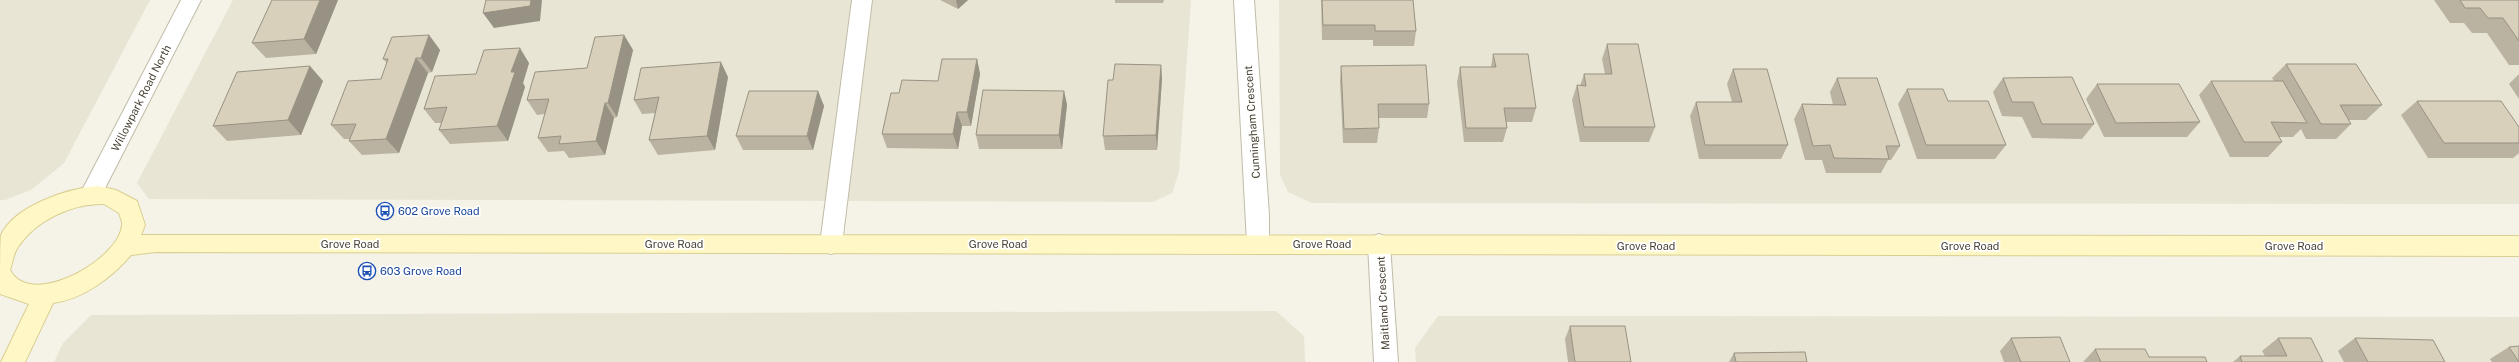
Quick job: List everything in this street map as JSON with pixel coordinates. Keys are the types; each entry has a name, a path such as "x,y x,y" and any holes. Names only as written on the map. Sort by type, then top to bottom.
{"main road":[{"path":"0,266 6,237 45,210 65,201 90,196 106,195 122,201 132,212 133,228 126,246 111,263 92,278 69,289 46,294 23,294 7,286 0,274"},
{"name":"Grove Road","path":"126,246 156,243 2519,246"},
{"path":"13,362 46,294"}],"street":[{"name":"Willowpark Road North","path":"90,196 190,0"},
{"path":"831,244 862,0"},
{"name":"Cunningham Crescent","path":"1244,0 1258,215 1258,244"},
{"name":"Maitland Crescent","path":"1379,244 1386,362"}],"shaded area":[{"path":"0,0 150,0 64,163 31,190 5,200 0,200"},
{"path":"233,0 1191,0 1179,172 1172,193 1153,202 149,199 137,183"},
{"path":"1279,0 2519,0 2519,204 1312,203 1288,192 1280,175"},
{"path":"1276,311 1304,336 1305,362 54,362 63,343 91,315"},
{"path":"1438,316 2519,317 2519,362 1416,362 1415,348"}],"building":[{"path":"272,0 320,0 304,39 252,43"},
{"path":"486,0 531,0 530,6 483,13"},
{"path":"1322,0 1413,0 1416,31 1375,31 1375,25 1323,25"},
{"path":"2460,0 2519,0 2519,41 2503,18 2488,18 2480,8 2465,8"},
{"path":"429,35 421,58 416,58 386,139 349,141 356,124 331,125 348,81 381,79 388,59 383,59 392,37"},
{"path":"624,35 608,103 605,103 596,141 559,144 561,136 538,138 549,99 527,100 535,72 587,68 595,37"},
{"path":"1607,44 1638,44 1655,127 1584,127 1577,85 1586,86 1584,74 1612,74"},
{"path":"520,48 511,72 515,72 497,126 439,130 447,107 424,109 435,76 476,74 484,50"},
{"path":"1493,54 1528,54 1536,108 1504,108 1507,128 1466,128 1460,67 1496,67"},
{"path":"942,59 977,59 967,112 957,112 953,134 882,134 891,93 899,93 902,80 938,81"},
{"path":"721,62 707,136 649,140 659,97 634,100 641,68"},
{"path":"1115,64 1161,65 1156,135 1103,136 1108,80 1113,80"},
{"path":"2286,64 2356,64 2382,105 2340,105 2351,124 2321,124"},
{"path":"1426,65 1429,104 1378,104 1379,128 1344,129 1341,66"},
{"path":"310,66 288,120 213,126 237,72"},
{"path":"1733,69 1767,69 1788,145 1705,145 1696,102 1742,102"},
{"path":"2072,77 2094,124 2042,124 2033,102 2012,102 2003,78"},
{"path":"1837,78 1877,78 1900,146 1886,146 1889,159 1834,158 1830,145 1813,146 1802,104 1846,105"},
{"path":"2211,81 2283,81 2307,123 2271,122 2282,142 2244,142"},
{"path":"2097,84 2179,84 2200,122 2116,123"},
{"path":"1907,89 1943,89 1948,101 1988,101 2006,145 1926,145"},
{"path":"983,90 1064,91 1059,135 976,135"},
{"path":"749,91 818,91 807,136 736,136"},
{"path":"2417,101 2501,101 2519,127 2519,143 2444,143"},
{"path":"1570,326 1625,326 1631,362 1575,362"},
{"path":"2060,337 2070,362 2021,362 2011,338"},
{"path":"2278,338 2311,338 2323,362 2242,362 2240,356 2287,356"},
{"path":"2355,338 2433,340 2445,362 2368,362"},
{"path":"2519,346 2519,362 2509,347"},
{"path":"2095,349 2145,349 2149,357 2205,357 2207,362 2101,362"},
{"path":"1805,352 1807,362 1736,362 1734,353"}],"place":[{"name":"602 Grove Road","path":"385,211"},
{"name":"603 Grove Road","path":"367,271"}]}
